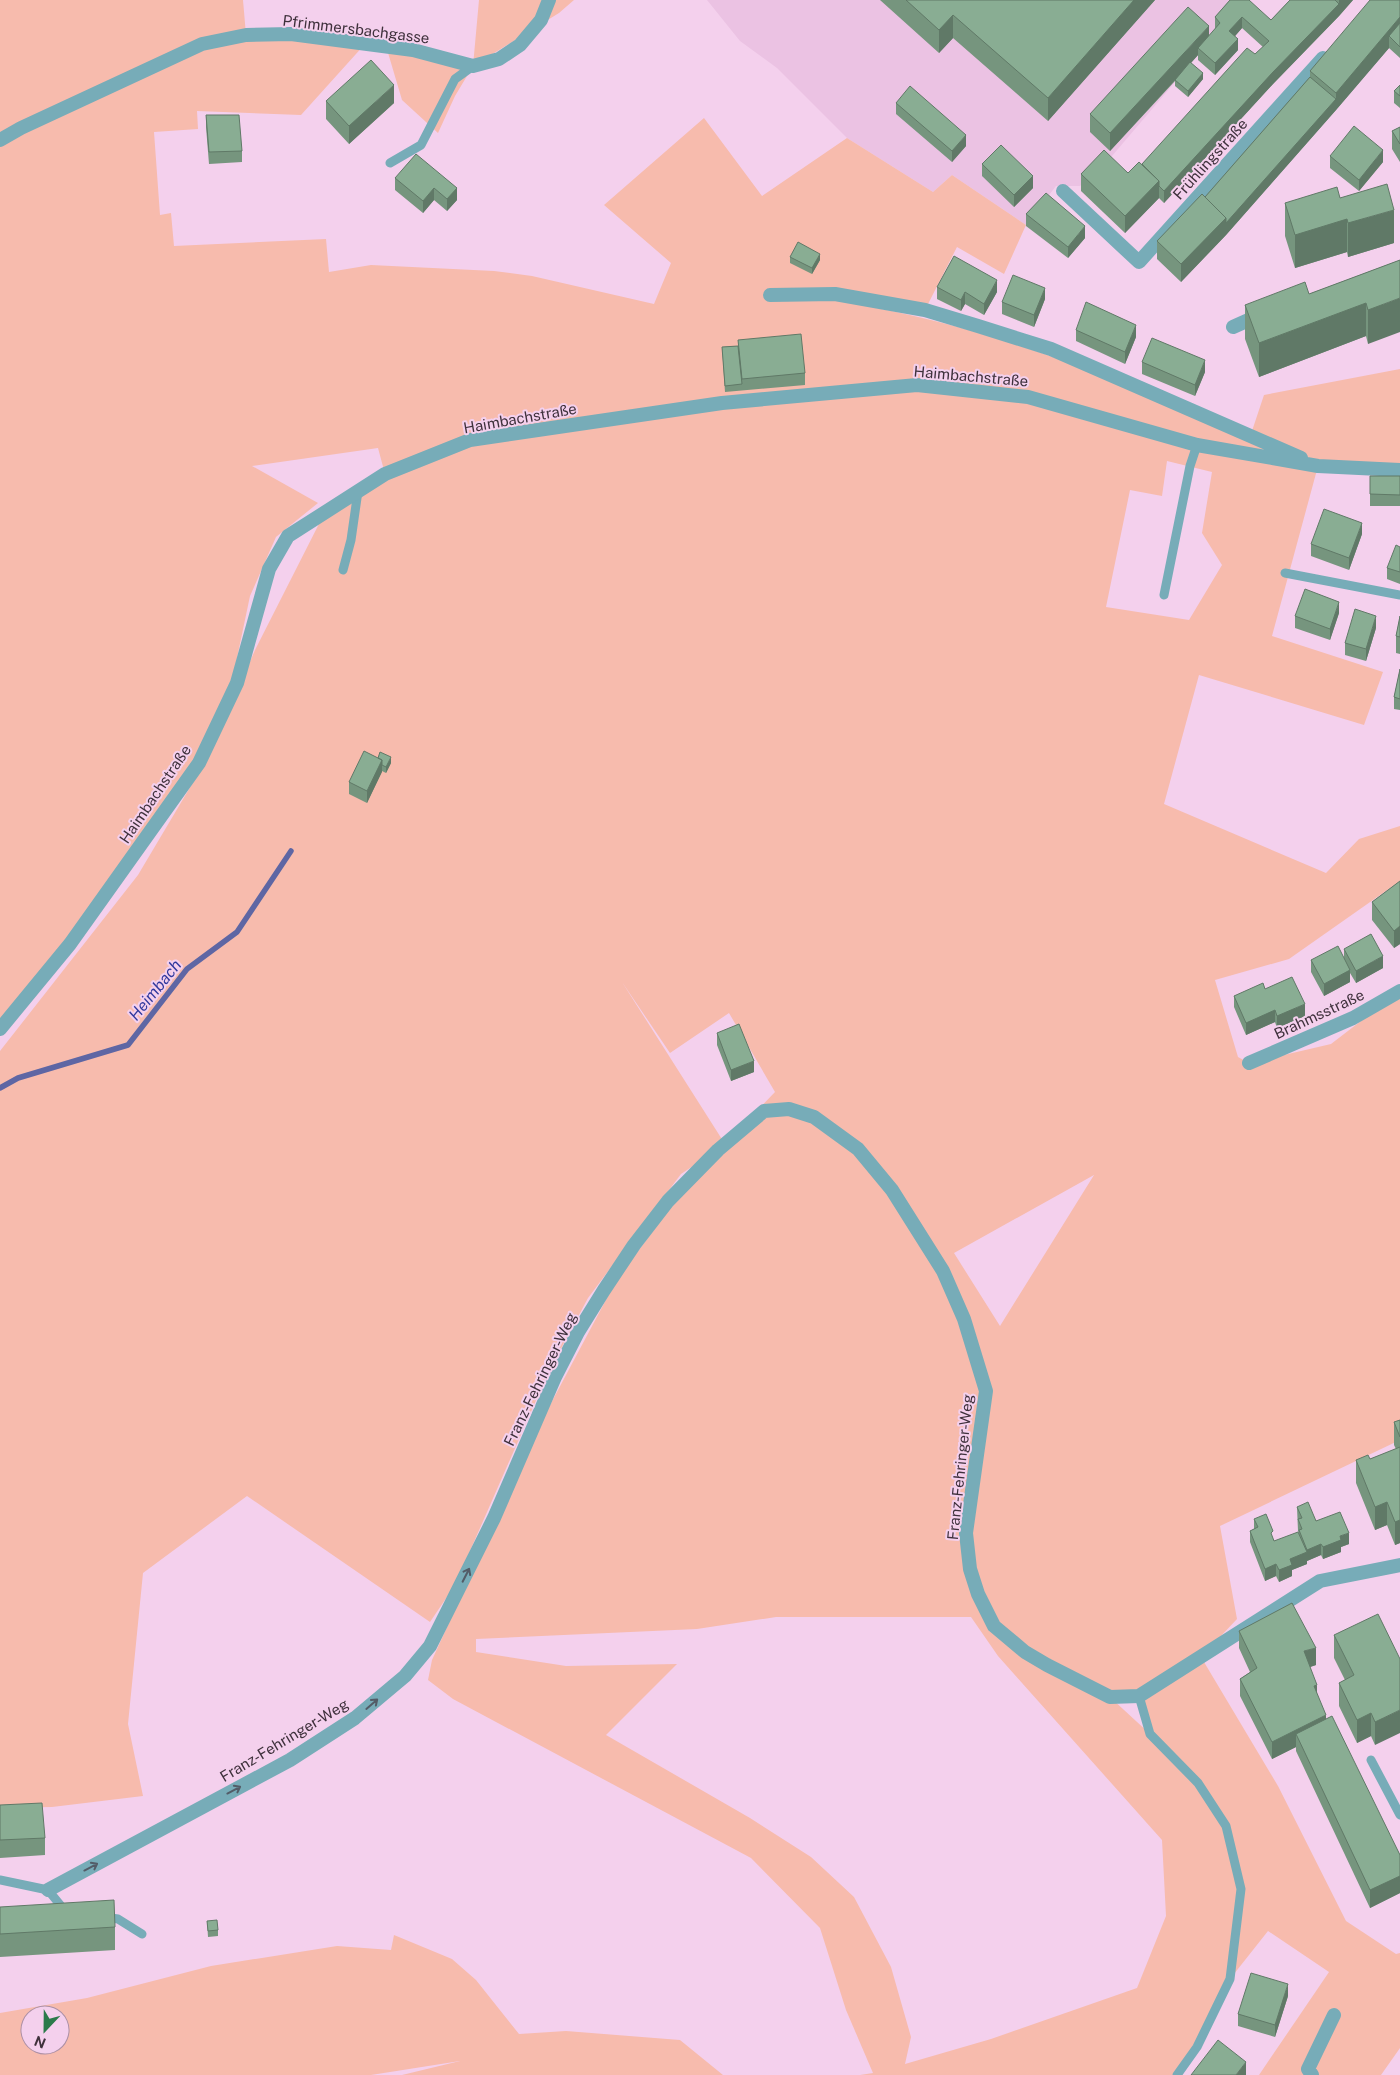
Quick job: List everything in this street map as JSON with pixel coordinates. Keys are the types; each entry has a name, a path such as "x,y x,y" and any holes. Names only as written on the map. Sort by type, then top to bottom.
{"street":[{"name":"Pfrimmersbachgasse","path":"0,140 21,128 202,44 246,35 291,34 404,49 473,66 499,59 520,45 541,20 549,0"},
{"name":"Frühlingstraße","path":"1063,191 1139,262 1329,51"},
{"name":"Haimbachstraße","path":"770,295 835,294 925,310 1051,349 1251,434 1318,466"},
{"path":"1234,327 1278,307"},
{"name":"Haimbachstraße","path":"0,1029 70,944 199,763 237,683 269,569 288,536 385,474 470,440 722,403 917,386 1028,397 1197,445 1318,466 1400,470"},
{"name":"Brahmsstraße","path":"1249,1063 1353,1018 1400,991"},
{"name":"Franz-Fehringer-Weg","path":"48,1890 290,1760 355,1718 405,1676 434,1637 494,1518 555,1377 578,1332 634,1245 668,1201 718,1150 764,1111 789,1108 814,1117 858,1149 892,1190 943,1271 964,1319 986,1391 966,1533 970,1569 978,1594 994,1626 1025,1652 1110,1697 1139,1696"},
{"path":"1139,1696 1320,1581 1400,1565"},
{"path":"1312,2075 1308,2070 1334,2015"}],"lane":[{"path":"390,163 420,145 456,79 473,66"},
{"path":"1164,595 1190,466 1197,445"},
{"path":"343,570 351,540 358,491"},
{"path":"1286,573 1400,595"},
{"path":"1139,1696 1150,1734 1198,1783 1226,1826 1241,1889 1230,1979 1197,2047 1177,2075"},
{"path":"1371,1760 1400,1815"},
{"path":"0,1880 48,1890 68,1913 76,1914"},
{"path":"93,1916 118,1919 142,1934"}],"shaded area":[{"path":"0,0 243,0 246,35 365,44 301,115 197,111 198,129 154,132 160,215 171,213 174,246 326,239 329,272 371,265 494,271 532,276 654,304 671,263 604,205 704,118 762,196 847,138 933,192 952,175 1026,225 1004,274 957,247 925,310 876,308 924,318 1020,346 1113,379 1251,434 1264,395 1400,369 1400,470 1318,466 1272,636 1383,672 1364,725 1199,675 1164,804 1326,873 1359,839 1400,826 1400,881 1289,959 1215,980 1238,1057 1249,1063 1331,1044 1400,991 1400,1440 1220,1526 1237,1619 1201,1657 1278,1786 1346,1921 1396,1954 1400,1953 1400,2048 1381,2075 1259,2075 1329,1972 1268,1931 1230,1979 1177,2075 860,2075 873,2073 846,2010 820,1928 751,1858 453,1699 428,1680 432,1660 541,1422 616,1281 673,1204 723,1146 681,1174 588,1298 548,1373 455,1585 430,1622 247,1496 143,1573 128,1724 143,1796 52,1807 0,1808 0,1051 138,875 211,752 255,650 325,512 385,474 378,448 252,466 318,503 276,537 250,596 229,696 192,767 73,939 0,1021","holes":["1167,461 1212,472 1202,533 1222,565 1189,620 1106,607 1130,490 1162,496","622,982 670,1053 729,1013 775,1092 725,1144","1094,1175 1000,1326 954,1253","776,1617 971,1617 998,1656 1162,1840 1166,1916 1137,1988 991,2039 905,2064 911,2037 891,1967 854,1897 811,1857 750,1818 606,1735 677,1664 566,1666 476,1652 476,1639 697,1629","996,1629 1092,1689 1017,1654","1139,1697 1149,1733 1111,1698"]},
{"path":"479,0 574,0 559,13 473,66"},
{"path":"707,0 1245,0 1112,156 1080,186 1056,186 1026,225 952,175 933,192 847,138 777,68 740,41"},
{"path":"386,46 473,66 455,96 438,133 402,100"},
{"path":"394,1935 452,1959 476,1980 519,2034 566,2031 680,2040 723,2075 402,2075 460,2061 371,2075 0,2075 0,2013 20,2010 20,2055 70,2055 70,2005 46,2005 87,1998 211,1966 337,1946 391,1950"}],"building":[{"path":"906,0 1134,0 1048,98 953,15 939,30"},
{"path":"1230,0 1249,0 1271,20 1290,0 1335,0 1339,4 1273,72 1164,191 1159,186 1159,181 1142,164 1247,48 1255,54 1269,41 1242,17 1229,31 1238,39 1215,63 1198,48 1220,23 1215,17"},
{"path":"1370,0 1400,0 1400,17 1336,93 1310,71"},
{"path":"1188,7 1209,26 1110,133 1090,114"},
{"path":"1400,23 1400,47 1389,36"},
{"path":"371,60 394,85 349,126 326,101"},
{"path":"1190,62 1203,73 1188,91 1175,80"},
{"path":"1310,77 1336,99 1226,223 1226,218 1205,197"},
{"path":"1400,85 1400,96 1394,91"},
{"path":"910,86 966,135 952,151 896,103"},
{"path":"206,115 239,115 242,151 209,152"},
{"path":"1354,126 1383,150 1359,180 1330,156"},
{"path":"1400,127 1400,144 1392,131"},
{"path":"1001,145 1033,176 1014,195 982,164"},
{"path":"1104,150 1128,173 1139,162 1159,181 1125,216 1081,174"},
{"path":"416,154 457,188 447,199 434,188 423,201 395,178"},
{"path":"1387,184 1394,210 1348,223 1347,219 1295,235 1285,203 1337,187 1340,198"},
{"path":"1046,193 1085,226 1068,247 1026,214"},
{"path":"1202,194 1226,218 1181,264 1157,241"},
{"path":"798,242 820,254 812,268 790,257"},
{"path":"954,256 997,280 984,304 965,292 961,300 937,287"},
{"path":"1400,260 1400,298 1368,310 1366,303 1259,343 1245,305 1305,282 1309,294"},
{"path":"1013,275 1045,288 1034,315 1002,302"},
{"path":"1086,302 1136,325 1125,352 1076,330"},
{"path":"801,334 805,373 742,379 738,340"},
{"path":"1152,338 1205,360 1195,385 1142,362"},
{"path":"738,346 742,384 725,386 722,347"},
{"path":"1370,476 1400,476 1400,495 1370,494"},
{"path":"1324,509 1362,523 1349,558 1311,544"},
{"path":"1396,545 1400,547 1400,572 1387,568"},
{"path":"1305,589 1339,602 1330,629 1295,616"},
{"path":"1355,609 1376,616 1366,649 1345,643"},
{"path":"1400,616 1400,637 1396,636"},
{"path":"1400,669 1400,699 1394,697"},
{"path":"364,751 382,760 367,791 349,782"},
{"path":"380,752 391,757 386,767 382,765 382,760 378,758"},
{"path":"1400,881 1400,926 1394,931 1372,902"},
{"path":"1371,934 1383,956 1356,971 1344,949"},
{"path":"1338,946 1350,970 1324,984 1311,960"},
{"path":"1292,977 1305,1004 1277,1016 1275,1010 1246,1023 1234,996 1263,983 1265,989"},
{"path":"739,1024 754,1061 731,1070 717,1033"},
{"path":"1400,1420 1400,1437 1394,1422"},
{"path":"1400,1447 1400,1520 1395,1522 1387,1502 1375,1507 1356,1460 1368,1455 1370,1459"},
{"path":"1308,1502 1316,1521 1340,1512 1349,1533 1340,1536 1341,1540 1323,1547 1321,1544 1307,1550 1299,1530 1302,1529 1298,1519 1302,1518 1297,1507"},
{"path":"1266,1514 1273,1531 1271,1533 1274,1541 1298,1532 1307,1552 1290,1559 1292,1565 1279,1570 1276,1564 1265,1569 1250,1531 1258,1527 1254,1519"},
{"path":"1292,1603 1316,1648 1304,1651 1317,1685 1314,1686 1326,1715 1272,1742 1240,1679 1257,1668 1239,1631"},
{"path":"1378,1614 1400,1659 1400,1710 1375,1722 1371,1713 1357,1720 1339,1683 1354,1675 1334,1635"},
{"path":"1332,1716 1400,1855 1400,1876 1370,1890 1296,1734"},
{"path":"42,1803 45,1838 0,1840 0,1805"},
{"path":"114,1900 115,1927 0,1934 0,1907"},
{"path":"217,1920 218,1930 208,1931 207,1921"},
{"path":"1251,1973 1288,1984 1275,2025 1238,2014"},
{"path":"1218,2040 1246,2062 1236,2075 1191,2075"}],"waterway":[{"name":"Heimbach","path":"0,1088 18,1078 128,1045 187,969 237,932 291,851"}]}
